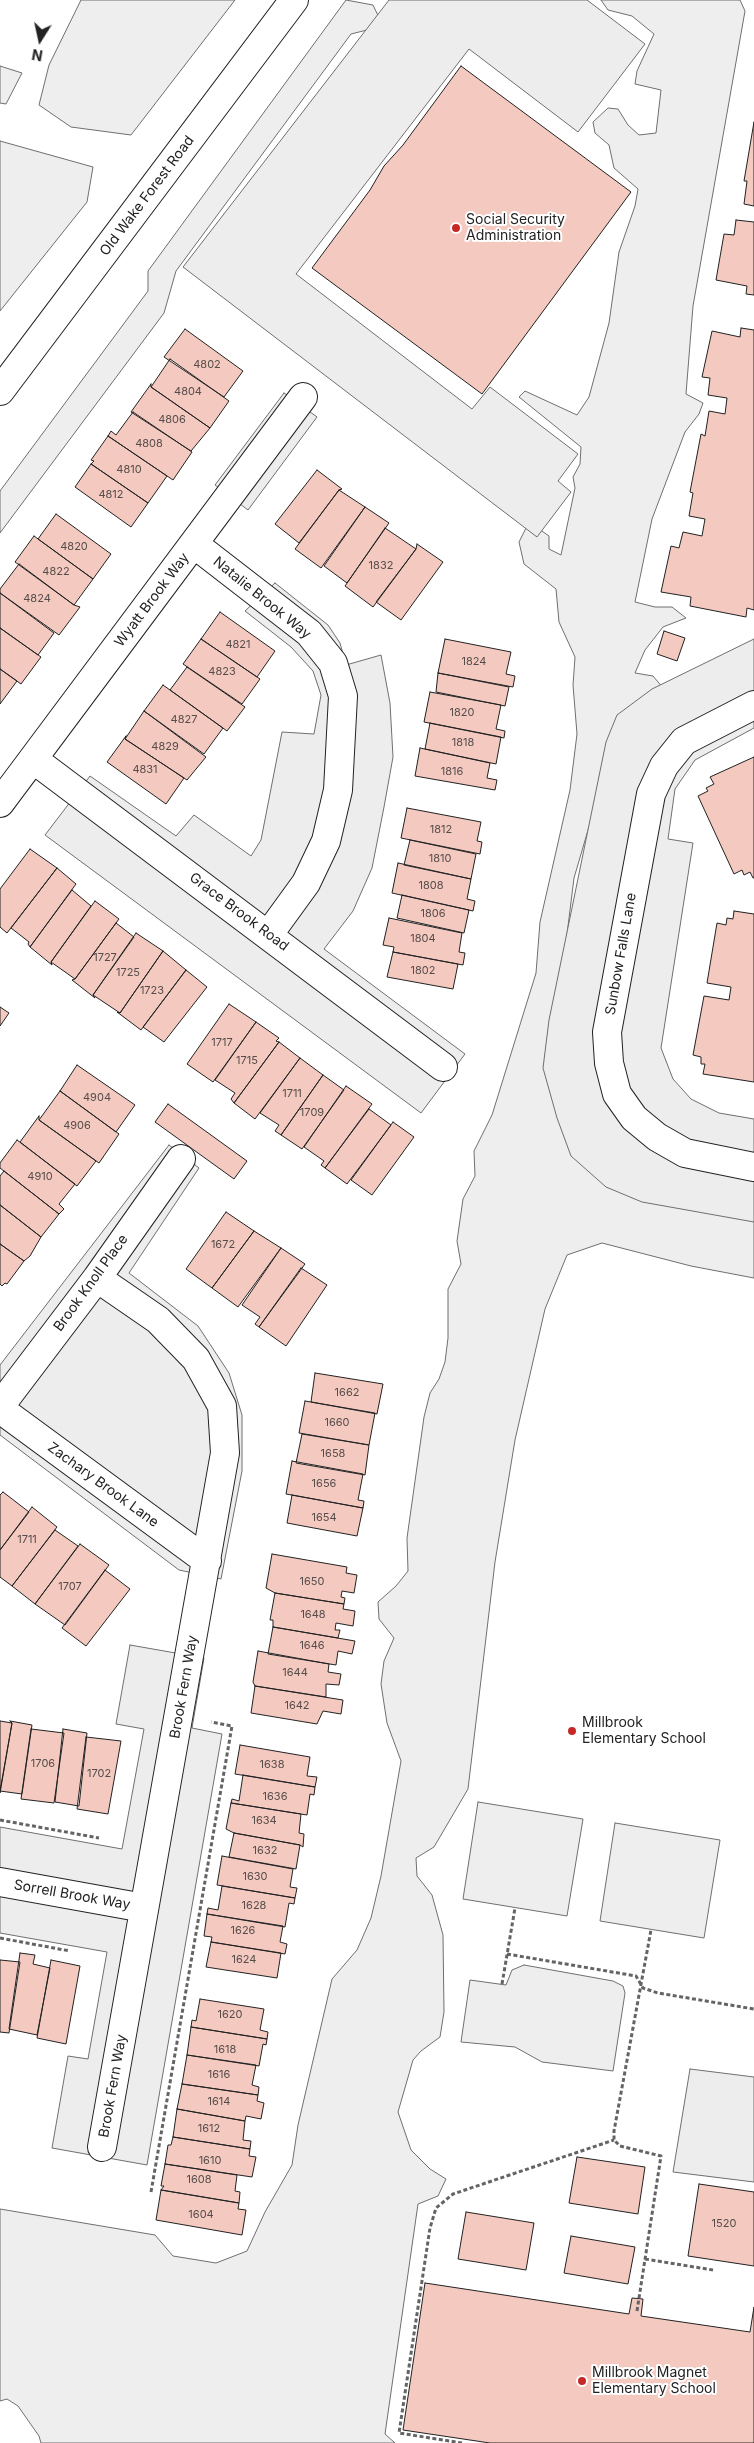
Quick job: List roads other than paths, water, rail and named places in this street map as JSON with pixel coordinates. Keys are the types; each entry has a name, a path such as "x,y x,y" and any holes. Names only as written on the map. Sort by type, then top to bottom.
{"street":[{"name":"Old Wake Forest Road","path":"0,391 294,0"},
{"name":"Wyatt Brook Way","path":"0,804 303,397"},
{"name":"Natalie Brook Way","path":"194,544 309,634 333,663 343,696 338,790 326,841 306,883 269,934"},
{"name":"Sunbow Falls Lane","path":"754,705 684,741 664,766 651,794 607,1032 609,1063 617,1094 634,1118 657,1137 685,1153 754,1167"},
{"name":"Grace Brook Road","path":"33,760 269,934 443,1067"},
{"name":"Brook Knoll Place","path":"0,1408 181,1159"},
{"name":"Brook Fern Way","path":"96,1278 158,1320 196,1359 222,1406 224,1453 207,1561 102,2147"},
{"name":"Zachary Brook Lane","path":"0,1408 207,1561"},
{"name":"Sorrell Brook Way","path":"0,1882 144,1908"}],"place":[{"name":"Social Security Administration","path":"456,228"},
{"name":"Millbrook Elementary School","path":"572,1731"},
{"name":"Millbrook Magnet Elementary School","path":"582,2381"}]}
